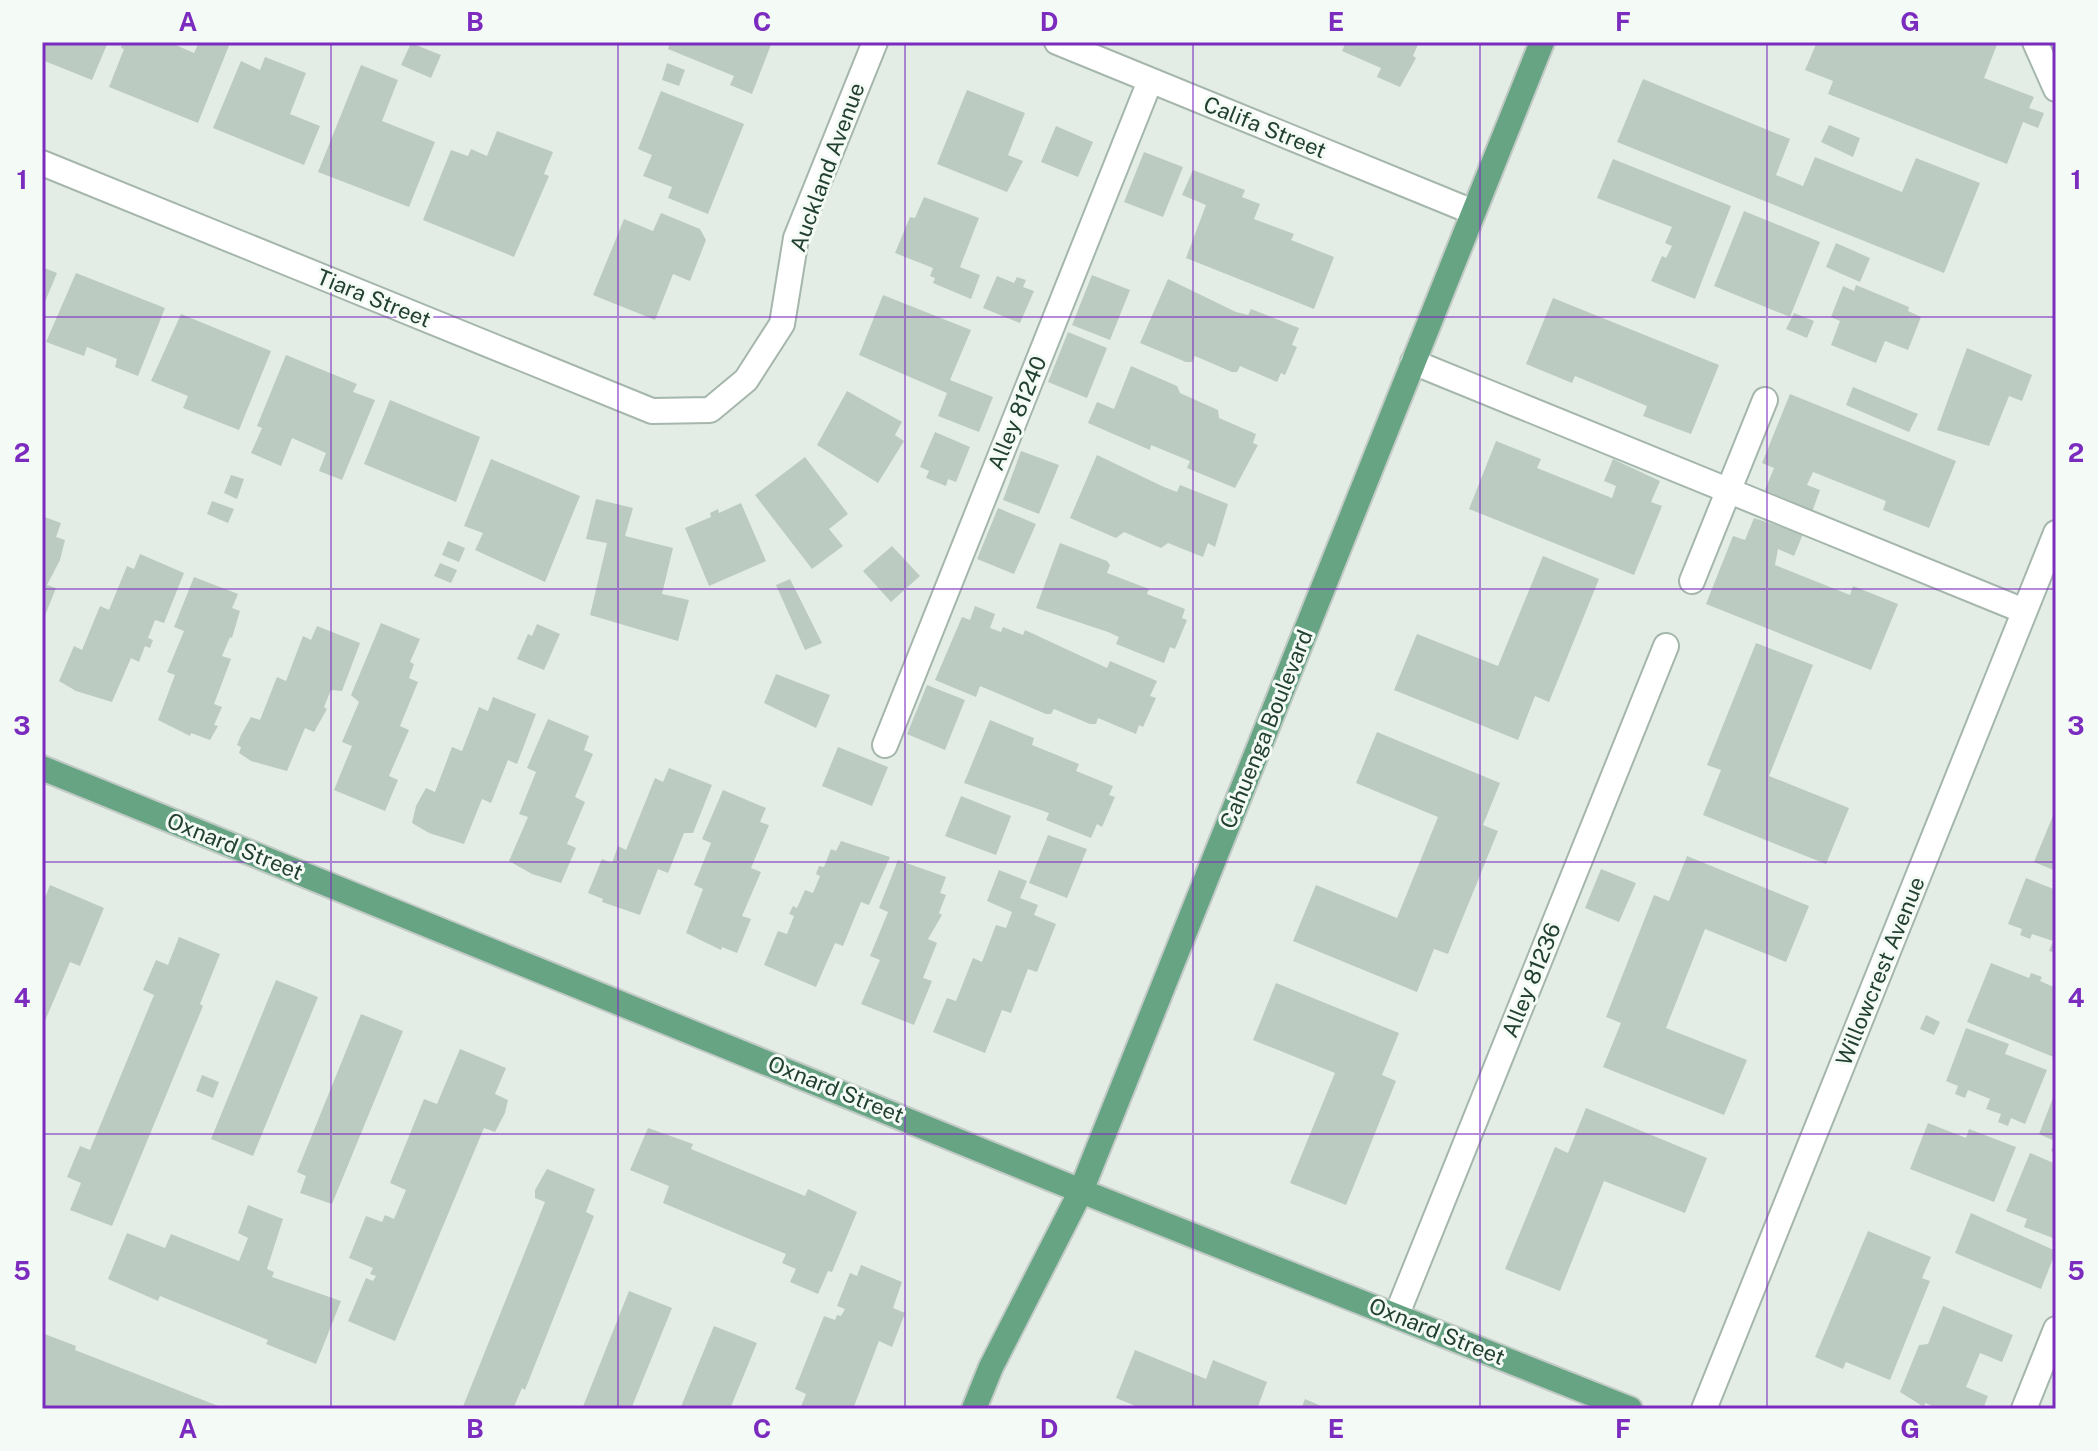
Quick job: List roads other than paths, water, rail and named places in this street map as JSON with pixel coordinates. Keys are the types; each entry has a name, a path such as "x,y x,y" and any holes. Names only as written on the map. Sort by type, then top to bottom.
{"main road":[{"name":"Cahuenga Boulevard","path":"974,1409 991,1367 1081,1191 1542,42"},
{"name":"Oxnard Street","path":"42,768 1081,1191 1630,1409"}],"street":[{"name":"Auckland Avenue","path":"710,410 746,380 782,324 796,238 875,42"},
{"name":"Califa Street","path":"1057,42 1473,212"},
{"path":"2035,42 2056,89"},
{"name":"Alley 81240","path":"885,745 1150,81"},
{"name":"Tiara Street","path":"42,163 652,411 710,410"},
{"path":"1413,362 2024,611"},
{"path":"1692,581 1765,400"},
{"name":"Willowcrest Avenue","path":"1704,1409 2056,533"},
{"name":"Alley 81236","path":"1397,1314 1666,646"},
{"path":"2024,1409 2056,1329"}]}
